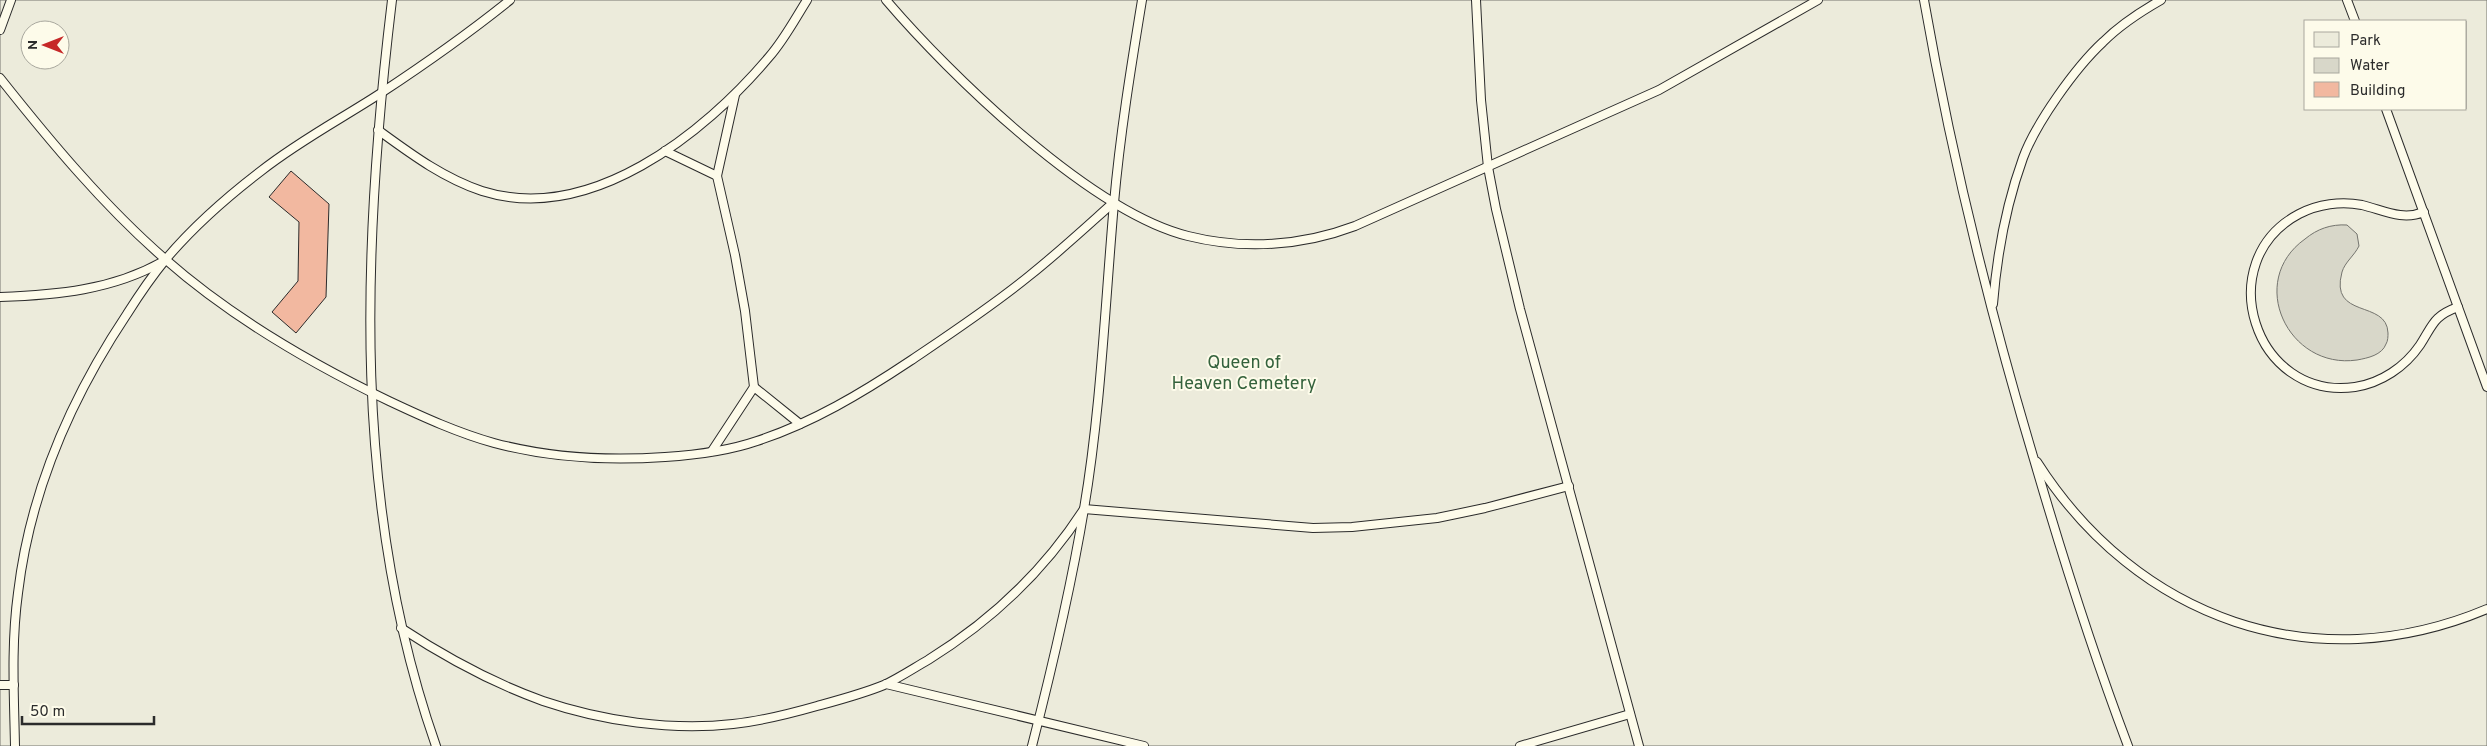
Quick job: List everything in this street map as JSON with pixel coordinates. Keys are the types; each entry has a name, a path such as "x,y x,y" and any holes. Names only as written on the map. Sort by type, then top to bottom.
{"lane":[{"path":"0,30 11,0"},
{"path":"392,0 381,93 371,258 371,393 382,520 401,628 412,674 436,746"},
{"path":"15,746 14,630 18,591 35,507 66,421 89,375 112,337 166,259 190,234 261,171 303,141 381,93 510,0"},
{"path":"378,130 454,180 484,192 512,197 542,198 578,192 617,178 665,151 698,129 735,94 770,56 807,0"},
{"path":"886,0 941,58 1023,134 1054,160 1114,202 1162,228 1187,236 1238,243 1288,243 1335,233 1659,90 1818,0"},
{"path":"1032,746 1084,509 1098,401 1114,202 1124,112 1142,0"},
{"path":"1476,0 1481,100 1488,167 1507,258 1639,746"},
{"path":"1924,0 1953,144 1992,311 2068,576 2104,683 2128,746"},
{"path":"1992,311 1997,258 2009,202 2024,156 2044,118 2072,78 2102,43 2137,14 2161,0"},
{"path":"2347,0 2355,20"},
{"path":"0,78 29,115 86,179 166,259 290,350 371,393 460,432 495,443 535,452 610,460 712,452 754,442 800,424 883,379 988,308 1031,275 1114,202"},
{"path":"712,452 754,387 745,311 735,255 716,176 735,94"},
{"path":"2386,110 2487,387"},
{"path":"665,151 716,176"},
{"path":"2424,212 2414,216 2405,216 2362,205 2330,204 2299,214 2286,222 2264,246 2257,260 2250,292 2254,323 2269,352 2293,373 2322,386 2354,387 2385,377 2398,368 2420,345 2435,318 2458,307"},
{"path":"0,297 41,295 111,285 142,273 166,259"},
{"path":"754,387 800,424"},
{"path":"2032,454 2058,495 2125,560 2159,588 2189,605 2240,624 2277,633 2314,638 2386,638 2421,632 2458,621 2487,609"},
{"path":"1084,509 1313,528 1352,527 1437,518 1485,508 1569,486"},
{"path":"401,628 432,649 544,701 616,718 662,725 709,726 763,720 863,694 886,684 949,647 1011,597 1041,568 1064,540 1084,509"},
{"path":"886,684 1144,746"},
{"path":"0,685 14,685"},
{"path":"1520,746 1630,714"}],"green space":[{"name":"Queen of Heaven Cemetery","path":"0,0 2487,0 2487,746 0,746"}],"water":[{"path":"2347,225 2357,234 2359,246 2345,265 2340,287 2344,297 2351,303 2379,316 2385,323 2388,333 2387,343 2381,351 2370,357 2357,360 2333,359 2311,351 2295,337 2283,319 2277,298 2279,277 2287,257 2314,232 2330,226"}],"building":[{"path":"291,171 329,204 326,297 296,333 272,312 298,281 299,222 269,197"}]}
